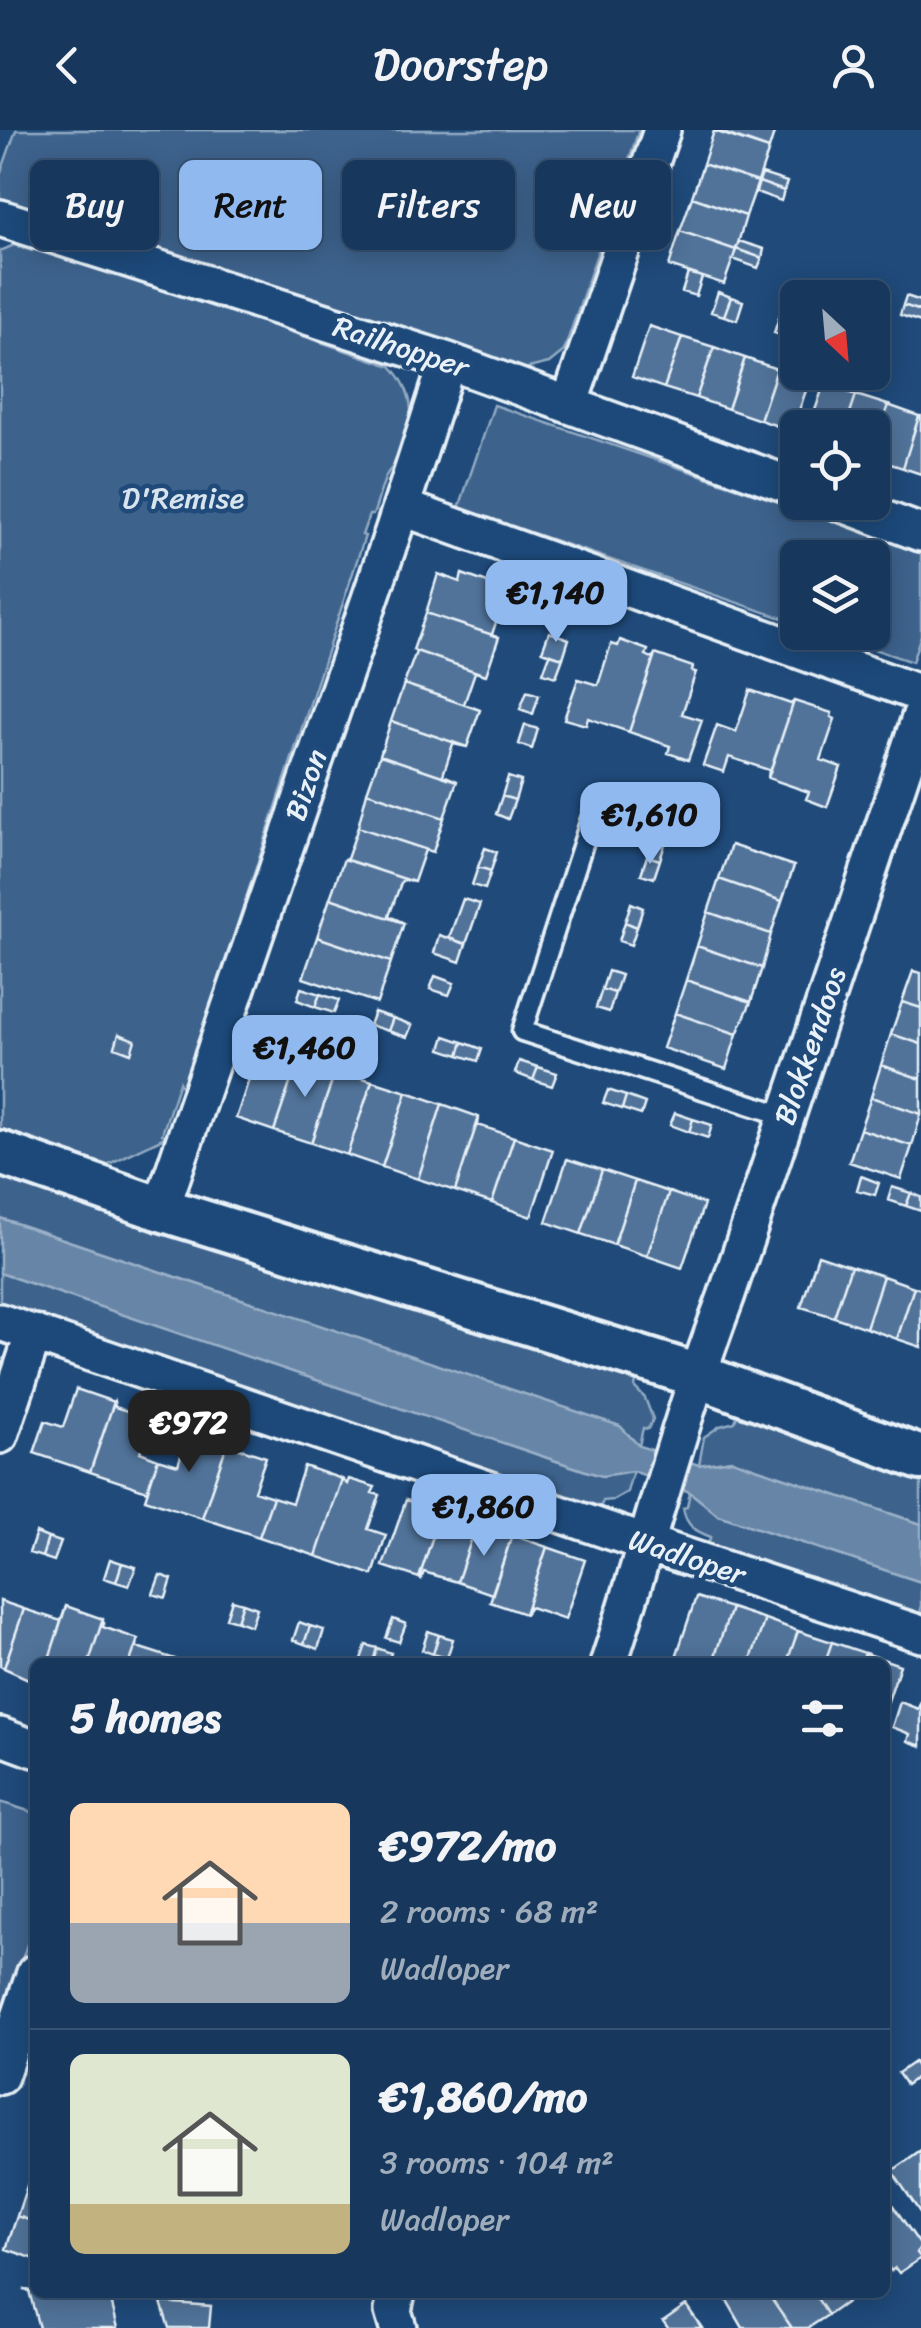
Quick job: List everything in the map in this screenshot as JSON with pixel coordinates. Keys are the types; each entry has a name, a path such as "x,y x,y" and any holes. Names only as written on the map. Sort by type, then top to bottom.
{"street":[{"path":"569,405 662,130"},
{"name":"Railhopper","path":"0,218 448,361 780,481"},
{"name":"Bizon","path":"161,1208 448,361"},
{"path":"401,506 921,694"},
{"path":"886,520 921,533"},
{"name":"Blokkendoos","path":"610,1658 648,1544 696,1375 921,715"},
{"path":"0,1153 161,1208 696,1375 921,1458"},
{"name":"Wadloper","path":"0,1322 921,1634"},
{"path":"0,1434 34,1333"},
{"path":"0,1736 30,1748"},
{"path":"0,2076 30,1988"},
{"path":"396,2298 393,2310 398,2328"}],"lane":[{"path":"596,804 522,1031 786,1116"}],"green space":[{"path":"16,130 639,130 629,160 535,160 535,250 598,250 564,351 549,363 516,371 142,250 159,250 159,160 30,160 30,214 0,204 0,175"},
{"name":"D'Remise","path":"14,245 32,251 52,250 391,366 405,387 411,409 405,444 386,476 362,535 365,536 183,1090 179,1082 162,1134 167,1136 107,1165 0,1130 0,251"},
{"path":"494,405 780,502 780,520 833,520 921,550 921,635 912,662 876,650 890,650 890,540 780,540 780,617 459,508"},
{"path":"0,1169 636,1381 635,1388 645,1398 653,1419 648,1429 643,1428 639,1446 620,1426 0,1218"},
{"path":"0,1273 589,1472 603,1476 633,1470 627,1492 603,1501 599,1509 0,1307"},
{"path":"737,1416 921,1478 921,1524 732,1460 699,1465 704,1437 735,1422"},
{"path":"690,1492 718,1515 921,1582 921,1616 707,1544 711,1537 692,1527 684,1514"},
{"path":"0,1802 30,1811 30,1936 0,2025"}],"shaded area":[{"path":"0,1218 620,1426 639,1446 699,1465 732,1460 921,1524 921,1582 718,1515 690,1492 633,1471 602,1476 589,1472 0,1273"}],"building":[{"path":"714,130 775,130 769,149"},
{"path":"714,131 769,149 758,182 703,164"},
{"path":"703,164 758,182 746,216 692,197"},
{"path":"762,174 787,182 784,191 759,182"},
{"path":"759,182 784,191 781,201 756,192"},
{"path":"692,197 746,216 736,250 680,231"},
{"path":"680,231 736,250 724,284 669,266"},
{"path":"739,241 764,249 762,258 736,249"},
{"path":"736,249 762,258 758,268 733,259"},
{"path":"688,273 702,277 696,296 682,292"},
{"path":"718,292 731,297 724,316 711,312"},
{"path":"906,296 921,301 921,311 903,305"},
{"path":"731,297 743,301 737,320 724,316"},
{"path":"903,305 921,311 921,322 900,315"},
{"path":"780,314 780,335 774,333"},
{"path":"649,326 682,337 664,388 632,377"},
{"path":"682,337 714,347 696,398 664,388"},
{"path":"714,347 745,358 728,409 696,398"},
{"path":"745,358 777,369 760,420 728,409"},
{"path":"777,369 780,390 806,390 799,410 780,410 780,427 760,420"},
{"path":"822,390 856,395 851,410 815,410"},
{"path":"856,395 888,405 886,410 851,410"},
{"path":"888,405 919,416 903,468 890,464 890,410 886,410"},
{"path":"921,416 921,474 903,468"},
{"path":"438,574 460,582 462,574 496,586 493,593 505,597 492,634 499,637 426,613"},
{"path":"426,613 499,637 486,675 413,650"},
{"path":"549,632 569,639 563,658 542,651"},
{"path":"620,640 648,650 646,655 652,658 655,654 629,732 588,718 586,725 564,719 578,679 598,685 611,644 618,646"},
{"path":"413,650 486,675 475,672 464,704 480,710 404,684 416,652"},
{"path":"550,654 563,658 556,677 543,673"},
{"path":"655,654 693,667 696,672 682,714 702,720 688,760 668,753 670,746 629,732"},
{"path":"404,684 480,710 467,747 391,721"},
{"path":"750,690 791,704 794,701 768,778 769,770 729,757 724,772 703,765 717,725 736,732"},
{"path":"527,691 539,695 533,714 520,709"},
{"path":"794,701 832,713 835,719 821,760 841,767 827,807 806,799 809,792 768,778"},
{"path":"391,721 467,747 453,744 443,775 457,781 380,755"},
{"path":"525,725 538,729 532,749 519,744"},
{"path":"380,755 457,781 444,818 367,792"},
{"path":"508,777 521,781 515,800 502,796"},
{"path":"367,792 444,818 433,852 358,827"},
{"path":"502,796 515,800 508,819 496,814"},
{"path":"688,797 704,801 697,822 681,816"},
{"path":"358,827 433,852 425,850 414,882 344,859"},
{"path":"653,836 666,841 660,860 647,856"},
{"path":"731,845 794,866 782,901 719,879"},
{"path":"485,848 497,852 491,871 478,867"},
{"path":"647,856 660,860 654,878 641,874"},
{"path":"344,859 414,882 402,880 389,916 404,923 330,898"},
{"path":"478,867 491,871 485,889 472,885"},
{"path":"719,879 782,901 771,934 708,912"},
{"path":"330,898 404,923 391,962 317,937"},
{"path":"463,899 480,904 466,944 449,938"},
{"path":"631,903 643,908 637,927 625,922"},
{"path":"708,912 771,934 762,968 697,946"},
{"path":"625,922 637,927 631,945 619,941"},
{"path":"439,935 466,944 460,962 434,953"},
{"path":"317,937 391,962 377,1003 303,978"},
{"path":"697,946 762,968 751,1002 686,980"},
{"path":"608,971 621,975 615,993 602,989"},
{"path":"913,971 921,973 921,1008 902,1002"},
{"path":"435,976 454,983 449,995 430,989"},
{"path":"686,980 751,1002 737,1034 675,1013"},
{"path":"301,988 320,994 315,1007 297,1000"},
{"path":"602,989 615,993 609,1012 596,1008"},
{"path":"320,994 339,1000 334,1013 315,1007"},
{"path":"902,1002 921,1008 921,1044 891,1034"},
{"path":"374,1012 393,1018 388,1031 369,1025"},
{"path":"675,1013 737,1034 726,1069 663,1048"},
{"path":"393,1018 412,1025 407,1037 388,1031"},
{"path":"119,1034 135,1040 131,1053 115,1047"},
{"path":"891,1034 921,1044 921,1079 881,1065"},
{"path":"445,1036 463,1042 459,1055 441,1049"},
{"path":"463,1042 482,1049 478,1061 459,1055"},
{"path":"258,1052 295,1064 299,1057 274,1131 236,1118"},
{"path":"299,1057 336,1069 311,1143 274,1131"},
{"path":"519,1061 538,1067 533,1080 515,1073"},
{"path":"881,1065 921,1079 921,1114 871,1097"},
{"path":"538,1067 557,1073 552,1086 533,1080"},
{"path":"336,1069 372,1081 347,1155 311,1143"},
{"path":"372,1081 407,1092 382,1167 347,1155"},
{"path":"608,1090 626,1096 622,1109 603,1103"},
{"path":"407,1092 442,1104 418,1179 382,1167"},
{"path":"626,1096 645,1103 641,1115 622,1109"},
{"path":"871,1097 921,1114 912,1146 860,1129"},
{"path":"442,1104 479,1117 455,1191 418,1179"},
{"path":"675,1113 693,1119 689,1132 670,1125"},
{"path":"479,1117 478,1125 514,1137 492,1203 455,1191"},
{"path":"693,1119 712,1125 708,1138 689,1132"},
{"path":"860,1129 912,1146 901,1179 849,1162"},
{"path":"514,1137 553,1150 531,1217 492,1203"},
{"path":"567,1159 602,1170 581,1234 546,1222"},
{"path":"602,1170 635,1181 614,1245 581,1234"},
{"path":"861,1176 879,1183 875,1195 857,1190"},
{"path":"635,1181 669,1192 647,1256 614,1245"},
{"path":"892,1187 911,1193 906,1206 888,1200"},
{"path":"669,1192 704,1204 682,1268 647,1256"},
{"path":"911,1193 921,1197 921,1211 906,1206"},
{"path":"818,1255 851,1266 834,1317 801,1307"},
{"path":"851,1266 883,1276 866,1328 834,1317"},
{"path":"883,1276 914,1287 897,1339 866,1328"},
{"path":"914,1287 921,1289 921,1347 897,1339"},
{"path":"76,1389 114,1402 90,1472 34,1453 45,1421 63,1427"},
{"path":"114,1402 115,1407 152,1419 140,1452 158,1459 147,1491 90,1472"},
{"path":"190,1428 228,1441 202,1518 145,1499 158,1459 178,1465"},
{"path":"228,1441 229,1445 266,1457 254,1491 273,1497 259,1537 202,1518"},
{"path":"304,1466 342,1479 316,1556 259,1537 273,1497 292,1503"},
{"path":"342,1479 347,1484 349,1479 375,1487 372,1493 380,1495 368,1529 386,1535 373,1575 316,1556"},
{"path":"406,1500 441,1512 419,1578 383,1566"},
{"path":"441,1512 477,1523 457,1582 424,1572 419,1578"},
{"path":"477,1523 512,1535 492,1594 457,1582"},
{"path":"36,1533 48,1538 42,1557 29,1553"},
{"path":"512,1535 547,1547 525,1614 490,1602"},
{"path":"48,1538 61,1542 54,1561 42,1557"},
{"path":"547,1547 585,1560 565,1619 530,1607 525,1614"},
{"path":"110,1559 122,1563 116,1582 104,1578"},
{"path":"122,1563 136,1567 129,1586 116,1582"},
{"path":"160,1575 172,1579 166,1598 153,1594"},
{"path":"696,1597 731,1608 714,1658 676,1658"},
{"path":"232,1600 243,1603 237,1621 226,1618"},
{"path":"0,1601 24,1609 4,1668 0,1666"},
{"path":"243,1603 257,1608 251,1626 237,1621"},
{"path":"66,1606 49,1658 30,1658 30,1680 4,1668 24,1609 61,1621"},
{"path":"66,1606 103,1619 90,1658 49,1658"},
{"path":"731,1608 765,1619 751,1658 714,1658"},
{"path":"103,1619 103,1627 138,1639 131,1658 90,1658"},
{"path":"393,1619 406,1624 399,1642 386,1638"},
{"path":"765,1619 798,1631 788,1658 751,1658"},
{"path":"299,1622 310,1626 304,1644 293,1640"},
{"path":"310,1626 324,1630 318,1649 304,1644"},
{"path":"428,1631 439,1635 433,1654 422,1650"},
{"path":"798,1631 832,1642 826,1658 788,1658"},
{"path":"439,1635 453,1639 447,1658 433,1654"},
{"path":"138,1639 137,1647 172,1658 131,1658"},
{"path":"832,1642 865,1653 863,1658 826,1658"},
{"path":"366,1645 377,1648 374,1658 361,1658"},
{"path":"377,1648 391,1653 389,1658 374,1658"},
{"path":"890,1662 900,1665 890,1695"},
{"path":"921,1701 921,1746 908,1741 910,1734 892,1727 900,1702 918,1709"},
{"path":"914,2062 921,2074 906,2085 898,2073"},
{"path":"921,2151 921,2214 892,2171"},
{"path":"28,2183 30,2220 17,2216"},
{"path":"890,2201 921,2246 917,2253 921,2258 899,2273 895,2268 891,2271"},
{"path":"17,2216 30,2220 30,2257 6,2249"},
{"path":"31,2298 110,2298 118,2328 39,2328"},
{"path":"726,2298 771,2298 792,2328 743,2328"},
{"path":"771,2298 817,2298 828,2315 808,2328 792,2328"},
{"path":"817,2298 852,2298 828,2315"},
{"path":"161,2302 211,2306 209,2328 169,2328"},
{"path":"686,2305 702,2328 668,2328 663,2321"}]}
